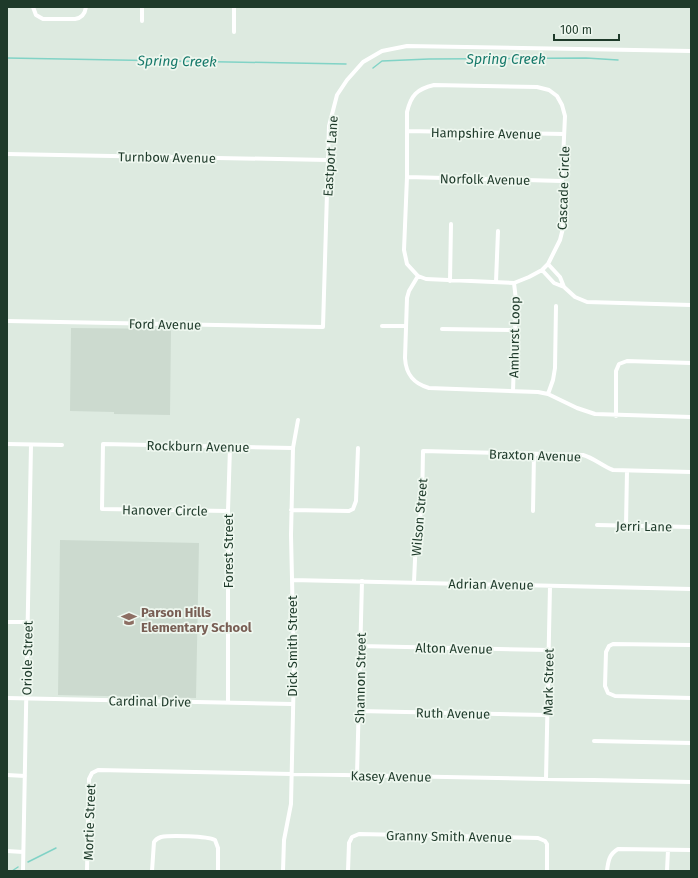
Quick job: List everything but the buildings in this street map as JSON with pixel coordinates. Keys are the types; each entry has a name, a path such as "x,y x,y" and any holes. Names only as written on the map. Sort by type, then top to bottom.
{"street":[{"path":"34,7 36,15 43,19 75,19 83,16 86,7"},
{"path":"142,7 142,21"},
{"path":"234,7 234,32"},
{"name":"Eastport Lane","path":"323,327 329,126 337,95 347,80 363,62 382,51 407,46 691,51"},
{"name":"Cascade Circle","path":"434,85 538,87 549,90 557,96 562,105 565,116 564,134 562,234 555,252 548,264 542,270 514,283 426,279 411,271 405,258 407,112 409,102 416,93 424,87 434,85"},
{"name":"Hampshire Avenue","path":"407,131 564,134"},
{"name":"Turnbow Avenue","path":"7,154 328,160"},
{"name":"Norfolk Avenue","path":"407,177 562,181"},
{"path":"450,281 451,224"},
{"path":"496,282 498,231"},
{"path":"548,264 560,277 564,287"},
{"path":"542,270 554,283 564,287 575,297 587,302 691,305"},
{"name":"Amhurst Loop","path":"418,276 409,290 407,298 405,365 411,379 417,383 429,388 528,391 548,394 587,412 604,415 691,417"},
{"name":"Amhurst Loop","path":"513,391 516,300 514,283"},
{"path":"548,394 555,374 556,306"},
{"name":"Ford Avenue","path":"7,321 323,327"},
{"path":"382,326 406,326"},
{"path":"442,329 515,330"},
{"path":"616,416 616,371 619,364 627,361 691,363"},
{"name":"Dick Smith Street","path":"283,871 284,840 290,810 292,774 292,704 294,660 291,510 293,448 298,420"},
{"path":"7,444 62,446"},
{"name":"Rockburn Avenue","path":"102,509 103,444 293,448"},
{"name":"Oriole Street","path":"23,871 31,445"},
{"name":"Forest Street","path":"228,703 228,511 230,446"},
{"path":"291,510 353,510 356,503 358,448"},
{"name":"Braxton Avenue","path":"423,451 583,455 590,457 606,468 612,470 691,472"},
{"name":"Wilson Street","path":"414,582 415,548 422,508 423,451"},
{"path":"533,512 534,454"},
{"path":"626,526 627,471"},
{"name":"Hanover Circle","path":"102,509 228,511"},
{"name":"Jerri Lane","path":"597,525 691,527"},
{"name":"Adrian Avenue","path":"292,580 691,589"},
{"name":"Shannon Street","path":"357,775 362,581"},
{"name":"Mark Street","path":"546,779 550,586"},
{"path":"7,622 28,622"},
{"path":"691,645 613,644 609,646 606,652 605,686 608,693 615,696 691,698"},
{"name":"Alton Avenue","path":"360,646 549,650"},
{"name":"Cardinal Drive","path":"7,698 292,704"},
{"name":"Ruth Avenue","path":"359,711 548,715"},
{"path":"594,741 691,743"},
{"name":"Kasey Avenue","path":"92,773 98,770 691,782"},
{"name":"Mortie Street","path":"87,871 89,779 92,773"},
{"path":"7,775 25,776"},
{"name":"Granny Smith Avenue","path":"348,871 349,843 352,837 359,834 538,838 545,841 548,848 547,871"},
{"path":"152,871 154,842 156,839 164,836 206,837 215,840 218,848 218,871"},
{"path":"607,871 609,856 614,851 622,848 691,850"},
{"path":"667,871 668,850"},
{"path":"7,851 23,852"}],"shaded area":[{"path":"71,328 171,329 170,415 114,414 114,412 70,411"},
{"name":"Parson Hills Elementary School","path":"60,540 199,543 196,698 58,695"}],"waterway":[{"name":"Spring Creek","path":"7,58 346,64"},
{"name":"Spring Creek","path":"373,68 382,61 429,59 586,58 618,60"},
{"path":"28,862 56,848"},
{"path":"12,871 18,867"}],"place":[{"name":"Parson Hills Elementary School","path":"129,619"}]}
